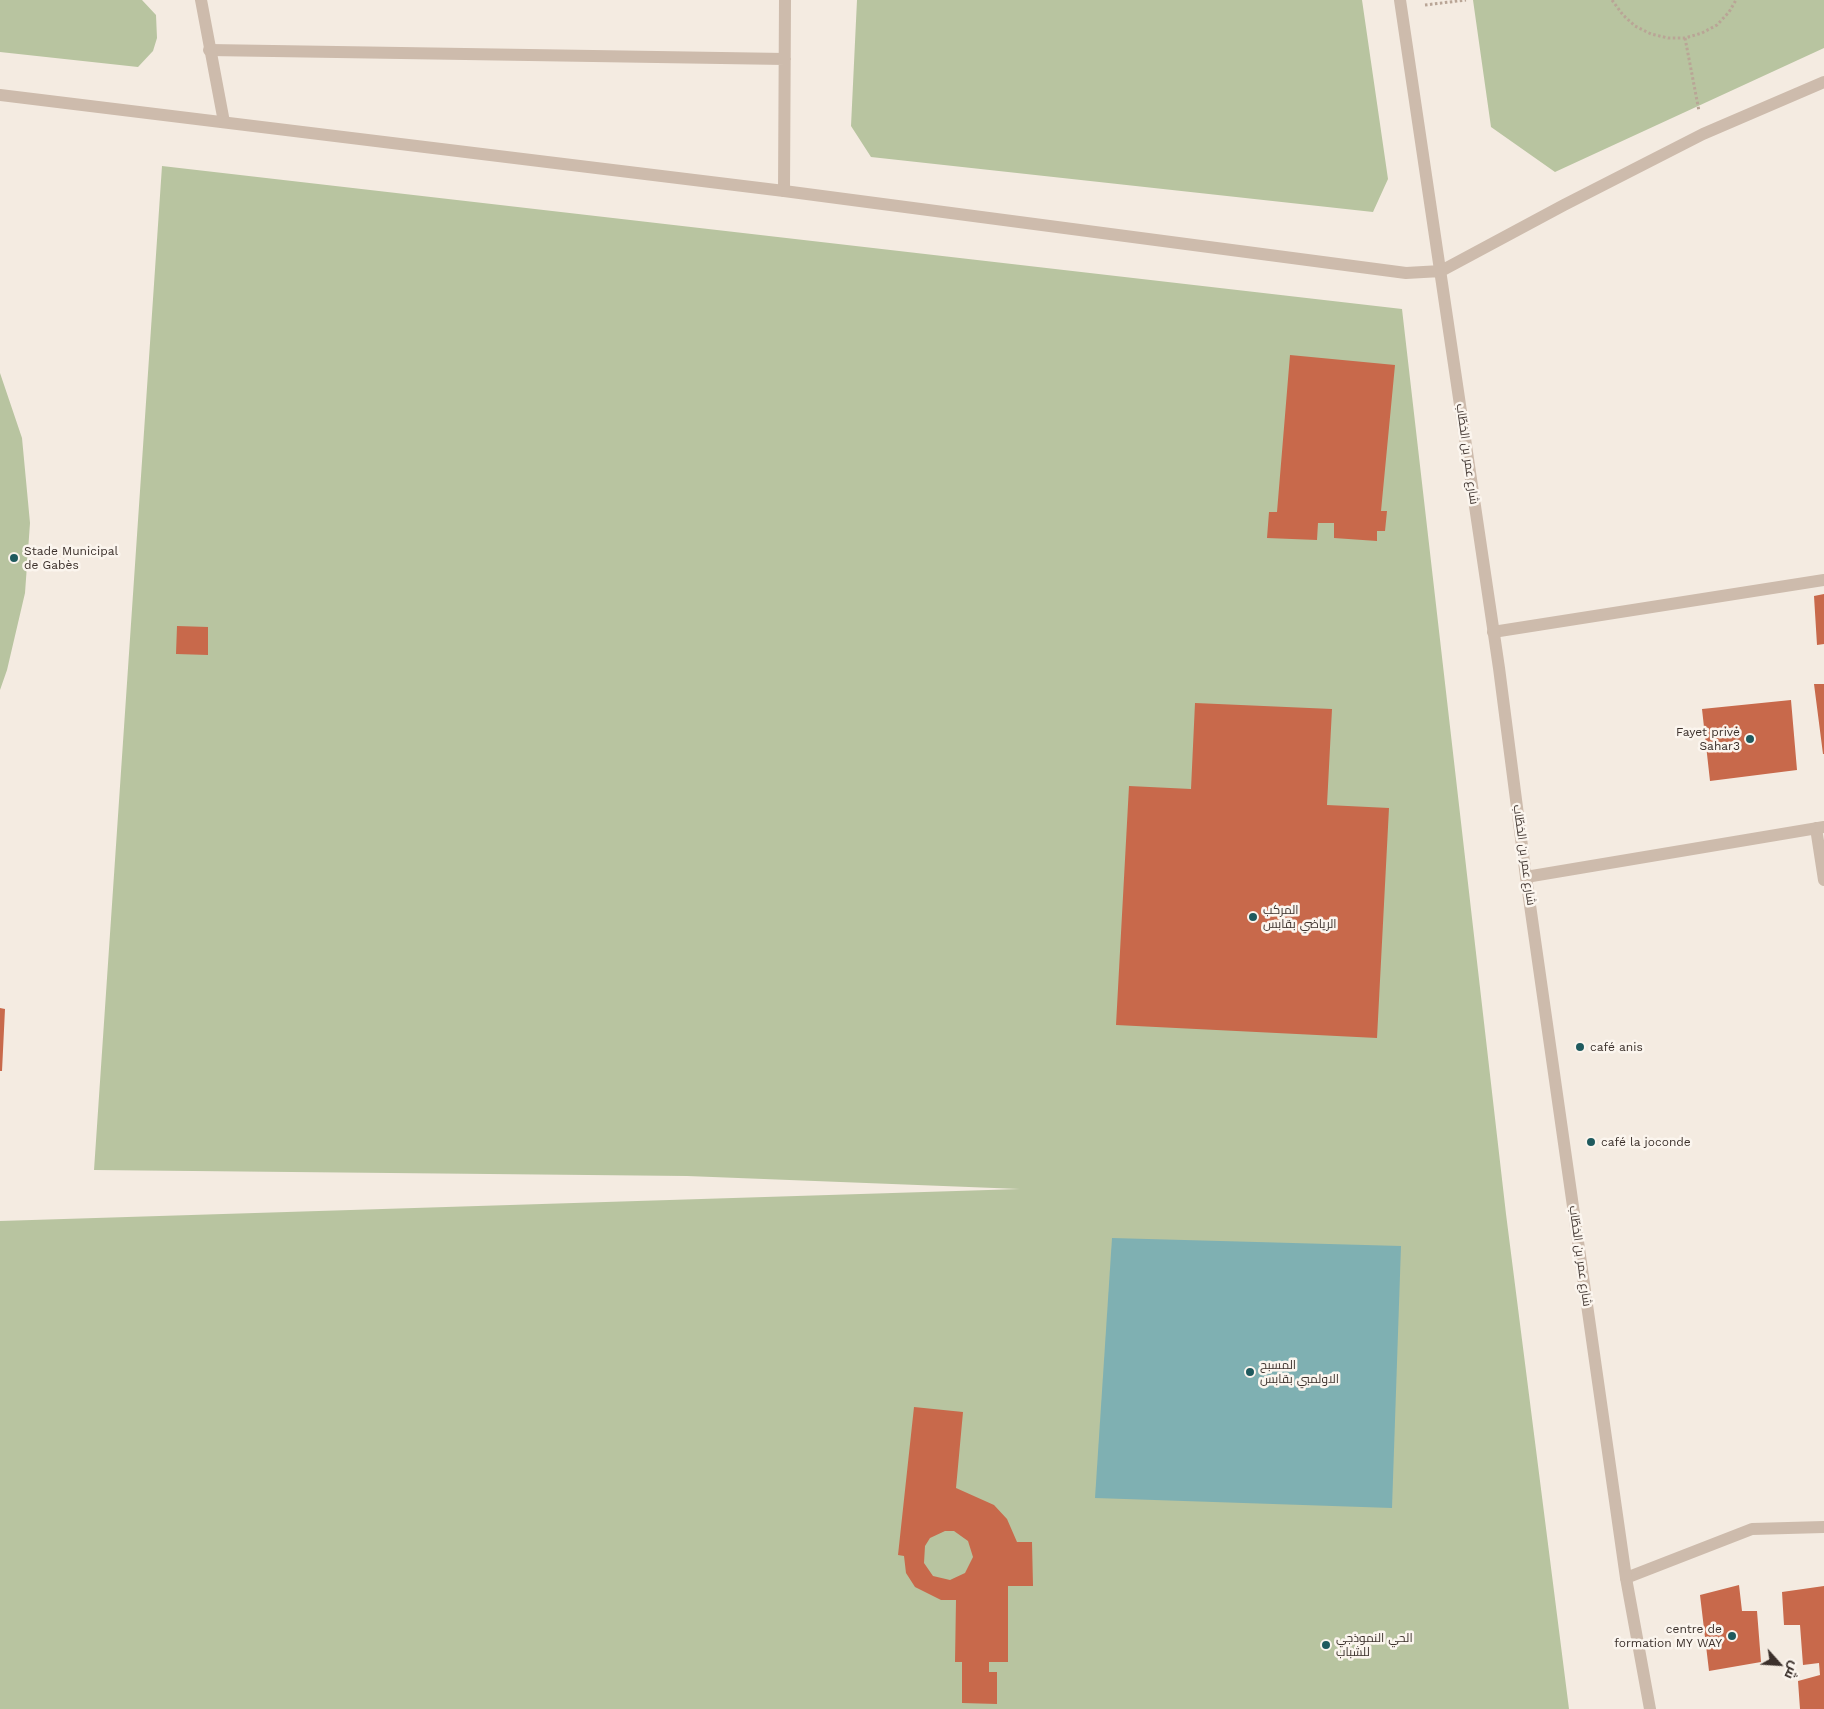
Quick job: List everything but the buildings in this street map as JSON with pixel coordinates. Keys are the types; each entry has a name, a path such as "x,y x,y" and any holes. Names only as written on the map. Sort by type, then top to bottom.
{"street":[{"path":"200,0 224,122"},
{"path":"784,191 785,0"},
{"name":"شارع عمر بن الخطّاب","path":"1401,4 1493,632 1626,1578 1650,1709"},
{"path":"209,50 784,59"},
{"path":"0,95 784,191 1406,273 1441,271 1564,205 1704,134 1824,82"},
{"path":"1493,632 1824,580"},
{"path":"1526,877 1820,828 1824,880"},
{"path":"1626,1578 1752,1529 1824,1527"}],"path":[{"path":"1401,4 1466,0"},
{"path":"1612,0 1622,15 1643,30 1668,38 1685,38 1702,33 1717,24 1729,12 1736,0"},
{"path":"1685,38 1704,134"}],"green space":[{"path":"0,0 142,0 156,15 157,38 153,51 138,67 0,52"},
{"path":"857,0 1362,0 1388,179 1373,212 871,157 851,126"},
{"path":"1473,0 1824,0 1824,48 1555,172 1491,127"},
{"path":"162,166 1402,309 1506,1214 1569,1709 0,1709 0,1221 1020,1189 687,1176 94,1170"},
{"name":"Stade Municipal de Gabès","path":"0,373 22,438 30,523 25,593 7,670 0,690"}],"water":[{"name":"المسبح الاولمبي بقابس","path":"1112,1238 1401,1246 1392,1508 1095,1498"}],"place":[{"name":"Stade Municipal de Gabès","path":"14,558"},
{"name":"Fayet privė Sahar3","path":"1750,739"},
{"name":"المركب الرياضي بقابس","path":"1253,917"},
{"name":"café anis","path":"1580,1047"},
{"name":"café la joconde","path":"1591,1142"},
{"name":"المسبح الاولمبي بقابس","path":"1250,1372"},
{"name":"centre de formation MY WAY","path":"1732,1636"},
{"name":"الحي النموذجي للشباب","path":"1326,1645"}]}
